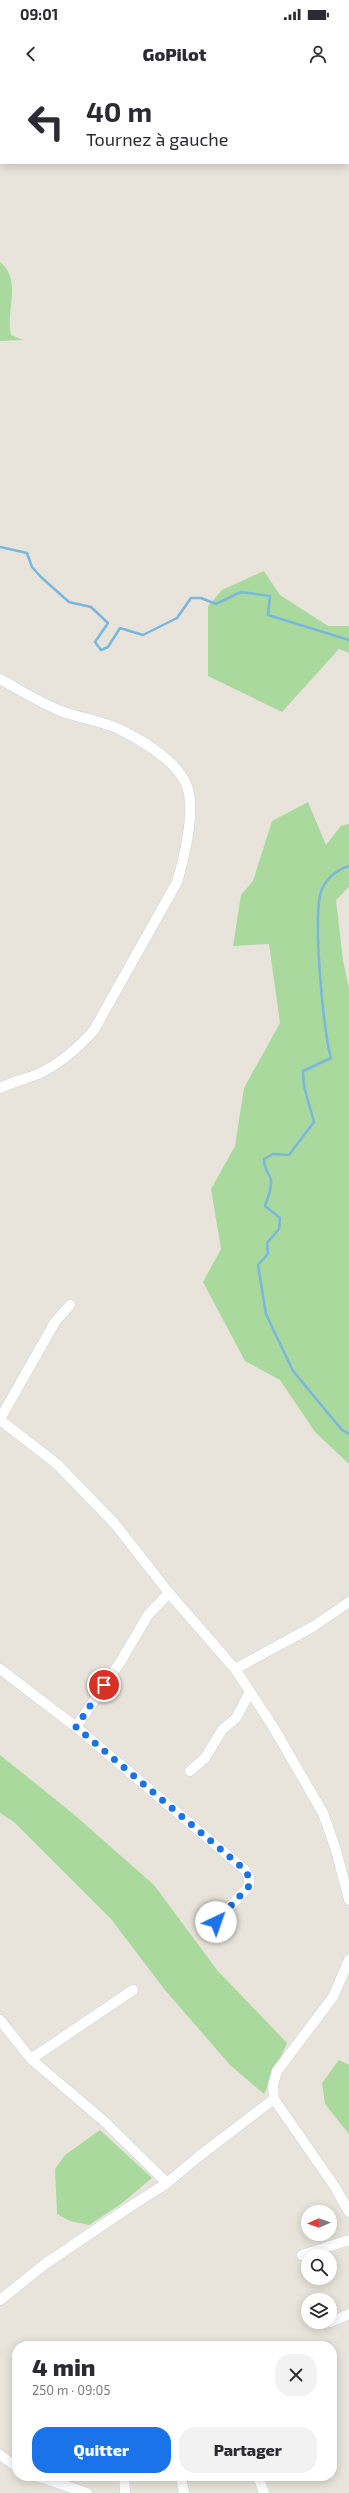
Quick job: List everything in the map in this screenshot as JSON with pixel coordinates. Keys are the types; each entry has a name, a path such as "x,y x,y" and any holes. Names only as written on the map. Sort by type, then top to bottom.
{"street":[{"path":"0,679 40,703 124,731 150,747 169,761 183,778 187,785 189,799 185,856 177,882 94,1030 77,1048 59,1062 38,1074 0,1088"},
{"path":"70,1305 44,1340 0,1420 57,1464 115,1524 169,1593 235,1669 323,1813 336,1850 349,1900"},
{"path":"76,1727 121,1661 148,1615 169,1593"},
{"path":"235,1669 314,1626 349,1602"},
{"path":"0,1669 76,1727 244,1869 249,1877 249,1886 216,1922"},
{"path":"190,1771 204,1758 222,1730 236,1718 250,1692"},
{"path":"349,1960 333,1997 277,2071 273,2084 274,2098 335,2187 349,2212"},
{"path":"31,2059 133,1990"},
{"path":"0,2020 31,2059 105,2122 168,2184"},
{"path":"0,2300 51,2260 128,2208 168,2184 198,2157 274,2098"},
{"path":"321,2249 349,2240"},
{"path":"337,2319 349,2314"},
{"path":"0,2454 12,2463"},
{"path":"52,2481 87,2493"},
{"path":"124,2481 125,2493"},
{"path":"182,2481 184,2493"},
{"path":"260,2481 264,2493"}],"green space":[{"path":"0,262 7,270 11,278 11,335 23,340 0,341"},
{"path":"264,571 280,595 328,626 349,626 349,653 339,649 282,712 208,676 208,606 222,590"},
{"path":"308,802 326,845 341,826 349,824 349,887 336,900 343,960 349,989 349,1464 315,1432 280,1380 245,1361 203,1282 221,1249 211,1189 235,1146 244,1088 280,1023 269,944 233,946 241,895 253,881 272,821"},
{"path":"0,1755 71,1812 154,1885 217,1970 287,2043 264,2094 230,2065 165,1990 111,1919 14,1822 0,1813"},
{"path":"339,2060 349,2065 349,2134 325,2104 322,2083"},
{"path":"100,2130 152,2178 121,2204 89,2225 70,2221 57,2214 55,2169 65,2155"}],"waterway":[{"path":"0,547 27,553 32,567 69,602 91,607 108,623 95,642 101,650 108,647 120,628 143,635 177,618 191,598 201,598 216,604 241,592 270,596 268,615 349,640"},
{"path":"349,866 341,869 327,880 322,889 319,902 318,945 322,999 331,1058 303,1071 304,1086 314,1122 289,1155 273,1154 264,1159 265,1166 271,1180 270,1193 265,1206 280,1218 279,1229 267,1243 268,1254 258,1265 266,1314 293,1371 342,1430 349,1434"}],"route":[{"path":"104,1685 95,1696 76,1727 244,1869 249,1877 249,1886 216,1922"}]}
